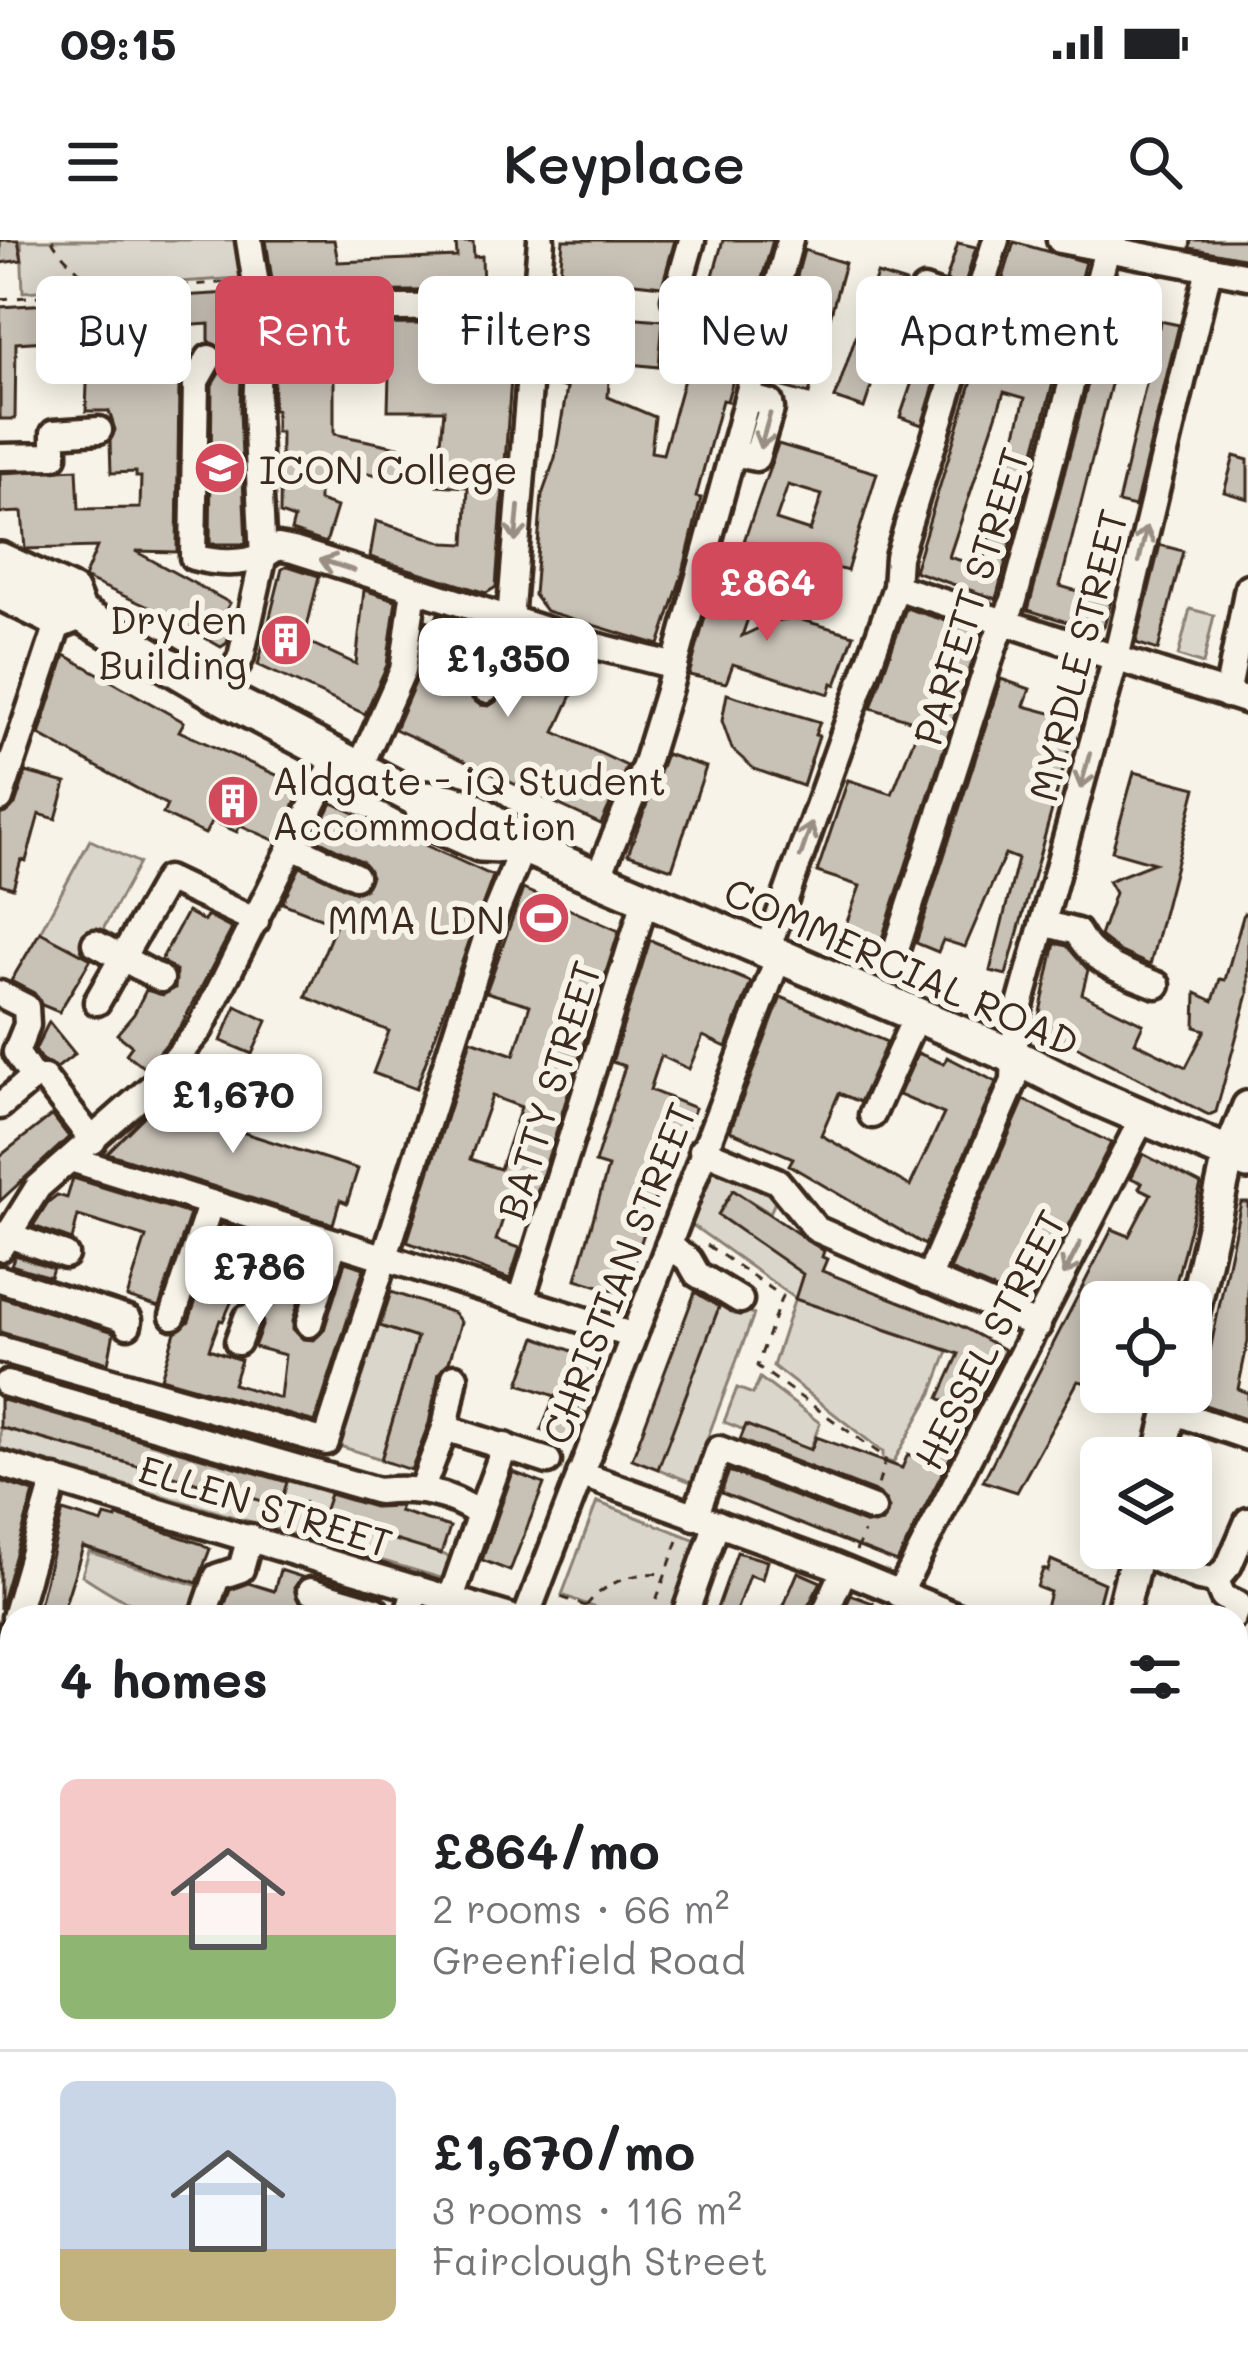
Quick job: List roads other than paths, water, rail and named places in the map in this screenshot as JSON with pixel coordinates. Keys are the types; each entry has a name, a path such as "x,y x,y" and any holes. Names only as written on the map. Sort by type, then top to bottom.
{"highway":[{"name":"COMMERCIAL ROAD","path":"0,560 71,593 69,617"},
{"name":"COMMERCIAL ROAD","path":"0,592 69,617 417,799 447,798 492,818 523,846 1239,1158"}],"main road":[{"path":"1203,1281 1239,1158 1248,1107"},
{"path":"1124,1605 1132,1569"}],"street":[{"path":"249,240 254,276"},
{"path":"538,276 541,240"},
{"path":"682,276 692,240"},
{"path":"597,879 647,723 675,666 790,240"},
{"name":"CHRISTIAN STREET","path":"531,1605 773,953 896,587 898,557 947,379 996,240"},
{"path":"1060,240 1248,276"},
{"name":"PARFETT STREET","path":"892,962 1014,600 1107,249"},
{"name":"MYRDLE STREET","path":"928,1279 1014,1081 1016,1024 1116,658 1209,269"},
{"path":"209,358 196,381 193,557 263,559 278,547 675,666"},
{"path":"221,696 241,657 263,559 254,384"},
{"path":"486,689 514,621 531,384"},
{"path":"0,457 55,456 54,433 99,430"},
{"path":"896,587 1237,698 1248,587"},
{"path":"65,1256 3,1241 38,1187 157,1082 193,1039 293,847 403,670 414,589"},
{"path":"0,800 69,617"},
{"path":"0,1349 322,1443 327,1439 490,926 523,846"},
{"path":"293,847 355,876"},
{"path":"97,1002 167,880 256,921"},
{"name":"BATTY STREET","path":"521,1300 645,901"},
{"path":"1043,923 1077,932 1086,949 1119,971 1157,985"},
{"path":"95,943 161,979"},
{"path":"0,994 26,1007 27,1024 16,1052 33,1078"},
{"path":"872,1115 917,1014"},
{"path":"0,1106 33,1078 44,1078 93,1141"},
{"name":"HESSEL STREET","path":"899,1594 1143,1117"},
{"path":"702,1150 777,1181 816,1229 1038,1326"},
{"path":"71,1159 209,1205 272,1240 334,1244 632,1335"},
{"path":"173,1316 209,1205"},
{"path":"672,1234 697,1274 740,1300"},
{"path":"255,1292 272,1240"},
{"path":"309,1324 334,1244"},
{"path":"0,1279 81,1295 129,1320 128,1325"},
{"path":"79,1405 87,1374"},
{"path":"422,1488 445,1428 455,1377"},
{"path":"8,1384 378,1491 422,1488 480,1514"},
{"path":"213,1444 223,1413"},
{"path":"1199,1413 1248,1436"},
{"path":"445,1428 548,1461"},
{"path":"686,1605 699,1518 723,1438 873,1509"},
{"path":"451,1598 505,1446"},
{"name":"ELLEN STREET","path":"0,1465 472,1605"},
{"path":"580,1474 927,1605"},
{"path":"19,1605 55,1480"},
{"path":"1216,1580 1229,1565 1248,1521"},
{"path":"207,1605 217,1577 241,1569 250,1537"},
{"path":"1181,1569 1216,1580"},
{"path":"829,1605 846,1572"},
{"path":"377,1605 387,1579"},
{"path":"1216,1580 1223,1597 1238,1605"},
{"path":"410,1605 416,1588"},
{"path":"310,1591 348,1605"}],"tunnel":[{"path":"209,358 215,358"}],"place":[{"name":"ICON College","path":"220,468"},
{"name":"Dryden Building","path":"286,640"},
{"name":"Aldgate - iQ Student Accommodation","path":"233,801"},
{"name":"MMA LDN","path":"544,918"}]}
